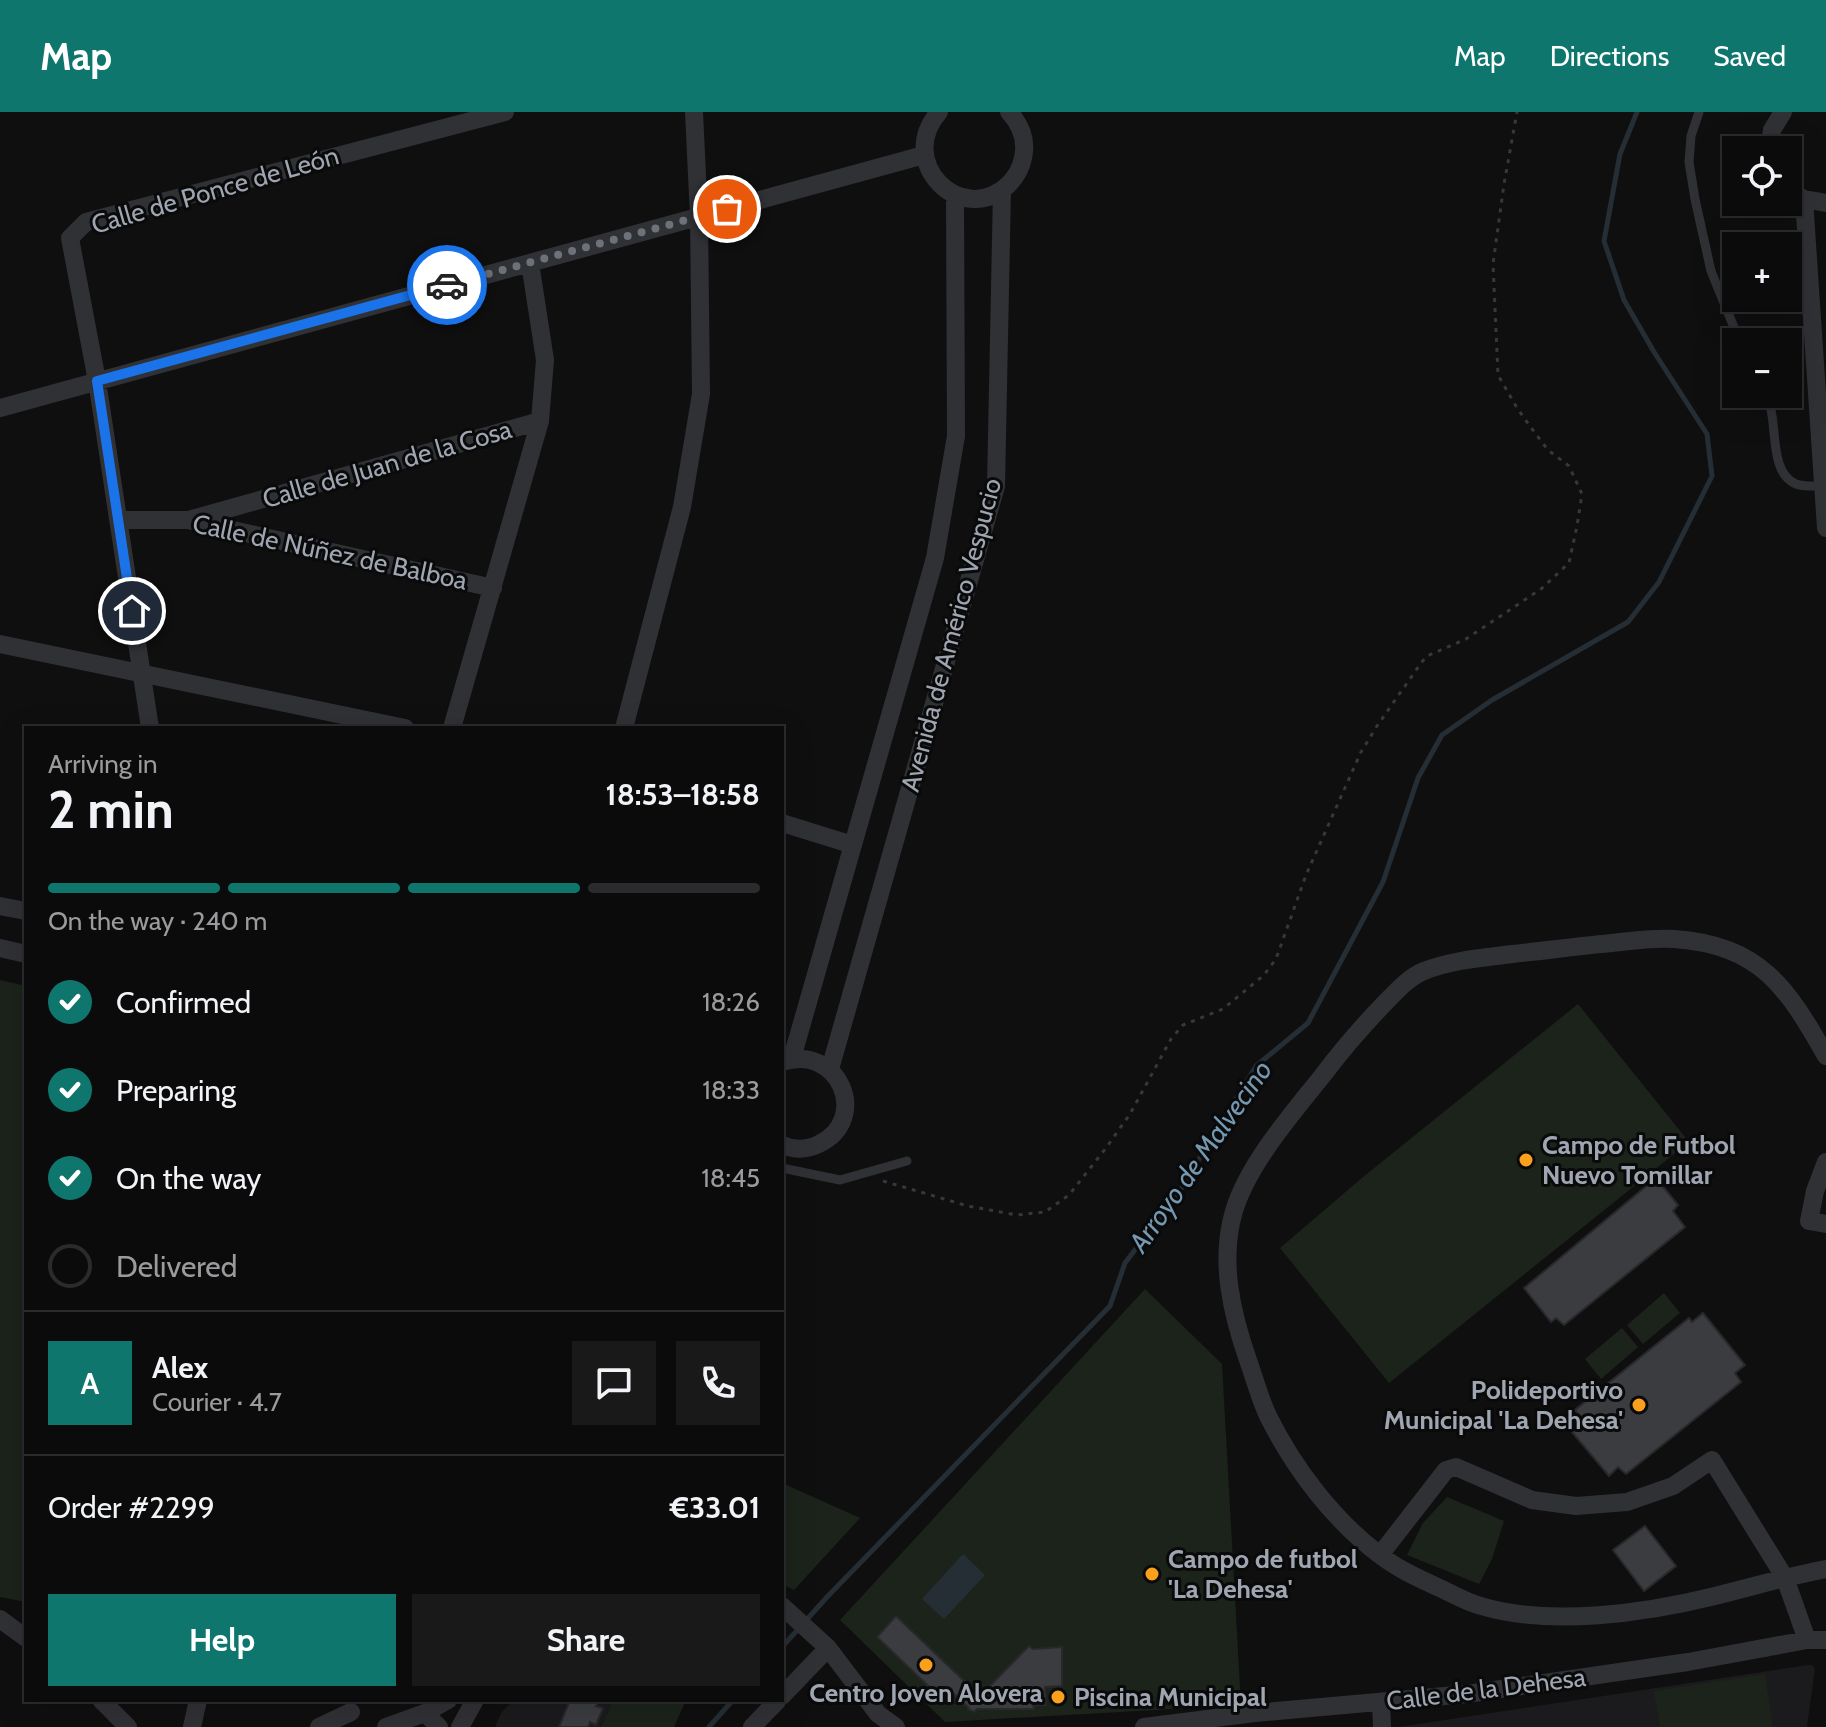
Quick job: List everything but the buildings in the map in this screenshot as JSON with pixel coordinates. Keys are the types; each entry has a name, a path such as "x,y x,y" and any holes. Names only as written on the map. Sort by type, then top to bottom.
{"street":[{"name":"Calle de Ponce de León","path":"97,381 70,238 86,222 505,112"},
{"path":"625,726 682,507 701,394 694,112"},
{"path":"939,112 931,121 925,138 924,155 929,171 940,185 955,195 972,199 988,197 1002,190 1014,179 1022,165 1025,150 1023,134 1009,112"},
{"path":"1771,136 1783,112"},
{"path":"0,408 924,155"},
{"name":"Avenida de Américo Vespucio","path":"830,1069 996,486 1002,190"},
{"name":"Avenida de Américo Vespucio","path":"787,1060 853,845 935,558 956,436 955,195"},
{"path":"1802,196 1826,203"},
{"path":"1798,216 1826,528"},
{"path":"453,726 540,421 545,360 530,263"},
{"path":"97,381 150,726"},
{"name":"Calle de Juan de la Cosa","path":"188,520 540,421"},
{"name":"Calle de Núñez de Balboa","path":"118,520 188,520 493,588"},
{"path":"0,644 396,726"},
{"path":"784,824 853,845"},
{"path":"0,906 24,911"},
{"path":"1826,1056 1783,988 1748,958 1720,946 1671,938 1460,960 1421,972 1403,985 1351,1038 1252,1170 1234,1210 1226,1252 1239,1335 1267,1413 1288,1451 1320,1498 1380,1555 1417,1578 1480,1606 1550,1617 1617,1614 1710,1598 1826,1569"},
{"path":"0,948 24,954"},
{"path":"784,1156 826,1141 843,1119 845,1106 844,1092 830,1069 806,1058 787,1060"},
{"path":"1826,1162 1815,1191 1809,1221 1826,1224"},
{"path":"1380,1555 1446,1470 1456,1467 1532,1500 1576,1506 1627,1502 1673,1486 1712,1460 1785,1578 1807,1640"},
{"path":"784,1608 822,1642 878,1720 896,1727"},
{"path":"0,1619 24,1637"},
{"name":"Calle de la Dehesa","path":"1144,1727 1231,1722 1467,1694 1688,1662 1807,1640 1826,1640"},
{"path":"784,1693 822,1642"},
{"path":"106,1702 128,1727"},
{"path":"192,1727 198,1702"},
{"path":"386,1727 425,1713 444,1702"},
{"path":"460,1727 474,1702"},
{"path":"752,1727 776,1702"},
{"path":"1381,1702 1382,1727"},
{"path":"319,1727 352,1713"},
{"path":"425,1713 439,1727"}],"lane":[{"path":"1699,112 1691,136 1689,162 1695,199 1711,271 1734,328"},
{"path":"1770,408 1781,470 1788,480 1798,486 1822,486"},
{"path":"784,1156 840,1180 907,1161"}],"path":[{"path":"860,1175 968,1206 1017,1215 1045,1212 1069,1195 1130,1114 1171,1039 1183,1025 1223,1009 1264,975 1276,959 1306,875 1361,752 1421,663 1427,656 1466,639 1541,589 1569,563 1582,494 1569,466 1548,450 1517,408 1498,375 1493,264 1517,112"}],"shaded area":[{"path":"0,980 24,986 24,1602 0,1597"},
{"name":"Campo de Futbol Nuevo Tomillar","path":"1578,1004 1689,1142 1389,1383 1280,1248"},
{"path":"1145,1289 1222,1364 1241,1705 945,1722 840,1620"},
{"path":"1664,1293 1680,1313 1643,1344 1627,1325"},
{"path":"1622,1328 1638,1347 1601,1379 1585,1359"},
{"path":"784,1484 860,1518 794,1590 784,1585"},
{"path":"1447,1497 1504,1521 1492,1559 1479,1584 1407,1555 1423,1523"},
{"path":"963,1554 985,1575 944,1619 922,1599"},
{"path":"1812,1665 1815,1668 1807,1727 1398,1727"},
{"path":"1765,1674 1773,1727 1660,1727 1654,1691"},
{"path":"511,1702 612,1702 601,1727 495,1727 501,1713"},
{"path":"612,1702 685,1702 674,1727 601,1727"}],"waterway":[{"name":"Arroyo de Malvecino","path":"784,1645 1110,1306 1125,1263 1179,1192 1256,1066 1308,1023 1383,882 1418,778 1442,735 1492,700 1628,622 1659,582 1712,476 1707,434 1624,300 1604,241 1620,154 1637,112"},
{"name":"Arroyo de Malvecino","path":"709,1727 731,1702"}],"way so far":[{"path":"447,285 727,209"}],"place":[{"name":"Campo de Futbol Nuevo Tomillar","path":"1526,1160"},
{"name":"Polideportivo Municipal 'La Dehesa'","path":"1639,1405"},
{"name":"Campo de futbol 'La Dehesa'","path":"1152,1574"},
{"name":"Centro Joven Alovera","path":"926,1665"},
{"name":"Piscina Municipal","path":"1058,1697"}],"route":[{"path":"132,611 97,381 447,285"}]}
